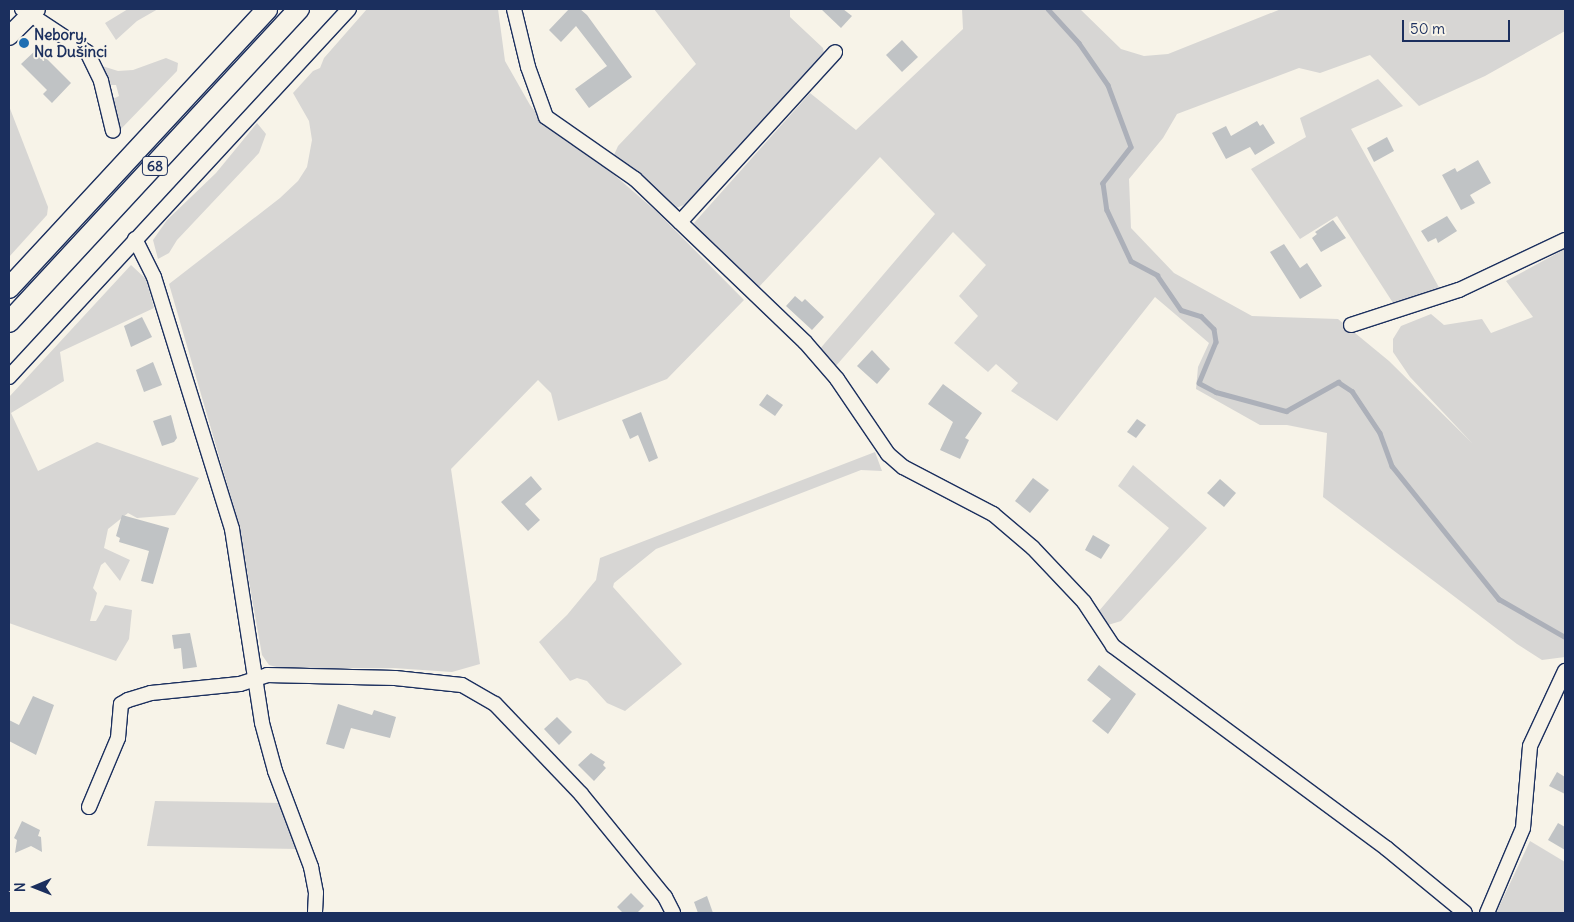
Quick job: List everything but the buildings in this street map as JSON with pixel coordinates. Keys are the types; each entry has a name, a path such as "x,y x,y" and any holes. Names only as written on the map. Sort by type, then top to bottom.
{"highway":[{"name":"68","path":"9,288 267,9"},
{"name":"68","path":"9,322 299,9"}],"main road":[{"path":"9,36 29,11"}],"street":[{"path":"9,377 135,239 218,153 349,9"},
{"path":"514,9 528,67 546,117 635,178 805,342 837,379 888,454 903,467 993,514 1033,548 1084,602 1113,646 1386,848 1464,913"},
{"path":"29,11 87,52 101,81 113,131"},
{"path":"680,222 835,52"},
{"path":"135,239 154,277 232,529 257,679 262,723 275,770 311,868 316,892 315,913"},
{"path":"1351,325 1459,290 1565,240"},
{"path":"1487,913 1523,828 1530,746 1565,672"},
{"path":"89,807 118,738 121,704 151,693 227,686 267,675 395,678 462,685 495,704 581,794 665,897 673,913"}],"shaded area":[{"path":"128,9 158,9 137,21 116,40 105,23"},
{"path":"367,9 498,9 505,61 530,105 548,127 612,173 657,212 744,300 667,379 558,421 551,393 538,380 451,469 480,664 452,672 393,668 280,668 269,665 262,655 239,525 169,284 280,198 298,181 307,167 312,140 309,121 293,93 313,71 320,68 324,58"},
{"path":"654,9 790,9 790,17 823,48 824,53 689,203 676,208 653,185 614,155 618,146 696,64"},
{"path":"962,9 1080,9 1121,49 1144,56 1168,54 1281,9 1565,9 1565,31 1485,76 1419,106 1370,55 1320,73 1299,68 1177,114 1163,138 1129,179 1131,228 1174,273 1252,316 1338,319 1389,361 1472,443 1410,377 1393,352 1393,339 1401,326 1431,314 1444,325 1482,319 1491,333 1533,317 1506,281 1565,249 1565,657 1542,660 1517,644 1323,497 1327,433 1287,425 1260,425 1196,389 1198,367 1209,343 1155,297 1057,421 1011,391 1018,383 996,364 988,372 954,343 978,316 959,296 986,265 953,232 835,367 819,350 935,214 880,157 758,288 698,229 694,223 810,93 856,130 963,29"},
{"path":"166,58 178,63 177,71 118,132 111,100 119,96 116,85 107,85 99,65 118,71 133,70"},
{"path":"1378,79 1403,106 1351,129 1441,291 1395,306 1337,216 1300,239 1251,169 1306,137 1300,118"},
{"path":"9,106 48,207 47,215 9,257"},
{"path":"257,123 266,134 259,153 177,240 169,253 158,259 153,240 167,220 216,173"},
{"path":"131,265 146,279 154,308 60,352 64,381 11,413 38,471 97,442 199,478 175,515 137,518 128,513 108,529 104,548 130,560 120,581 105,562 101,565 93,588 97,593 90,621 96,621 105,605 132,610 129,639 116,661 9,623 9,397"},
{"path":"875,452 882,471 861,470 656,549 614,583 613,587 682,664 625,711 607,703 587,681 577,678 570,681 539,642 567,615 596,580 600,558"},
{"path":"1133,465 1207,528 1121,621 1108,625 1099,611 1169,528 1118,486"},
{"path":"155,801 282,803 298,849 147,846"},
{"path":"1530,841 1565,862 1565,913 1496,913"}],"waterway":[{"path":"1048,9 1079,43 1108,85 1131,147 1103,183 1107,210 1131,261 1157,275 1181,310 1201,316 1214,329 1216,342 1199,383 1216,392 1286,411 1338,382 1352,391 1380,433 1392,466 1499,599 1565,637"}],"place":[{"name":"Nebory, Na Dušinci","path":"24,43"}]}
